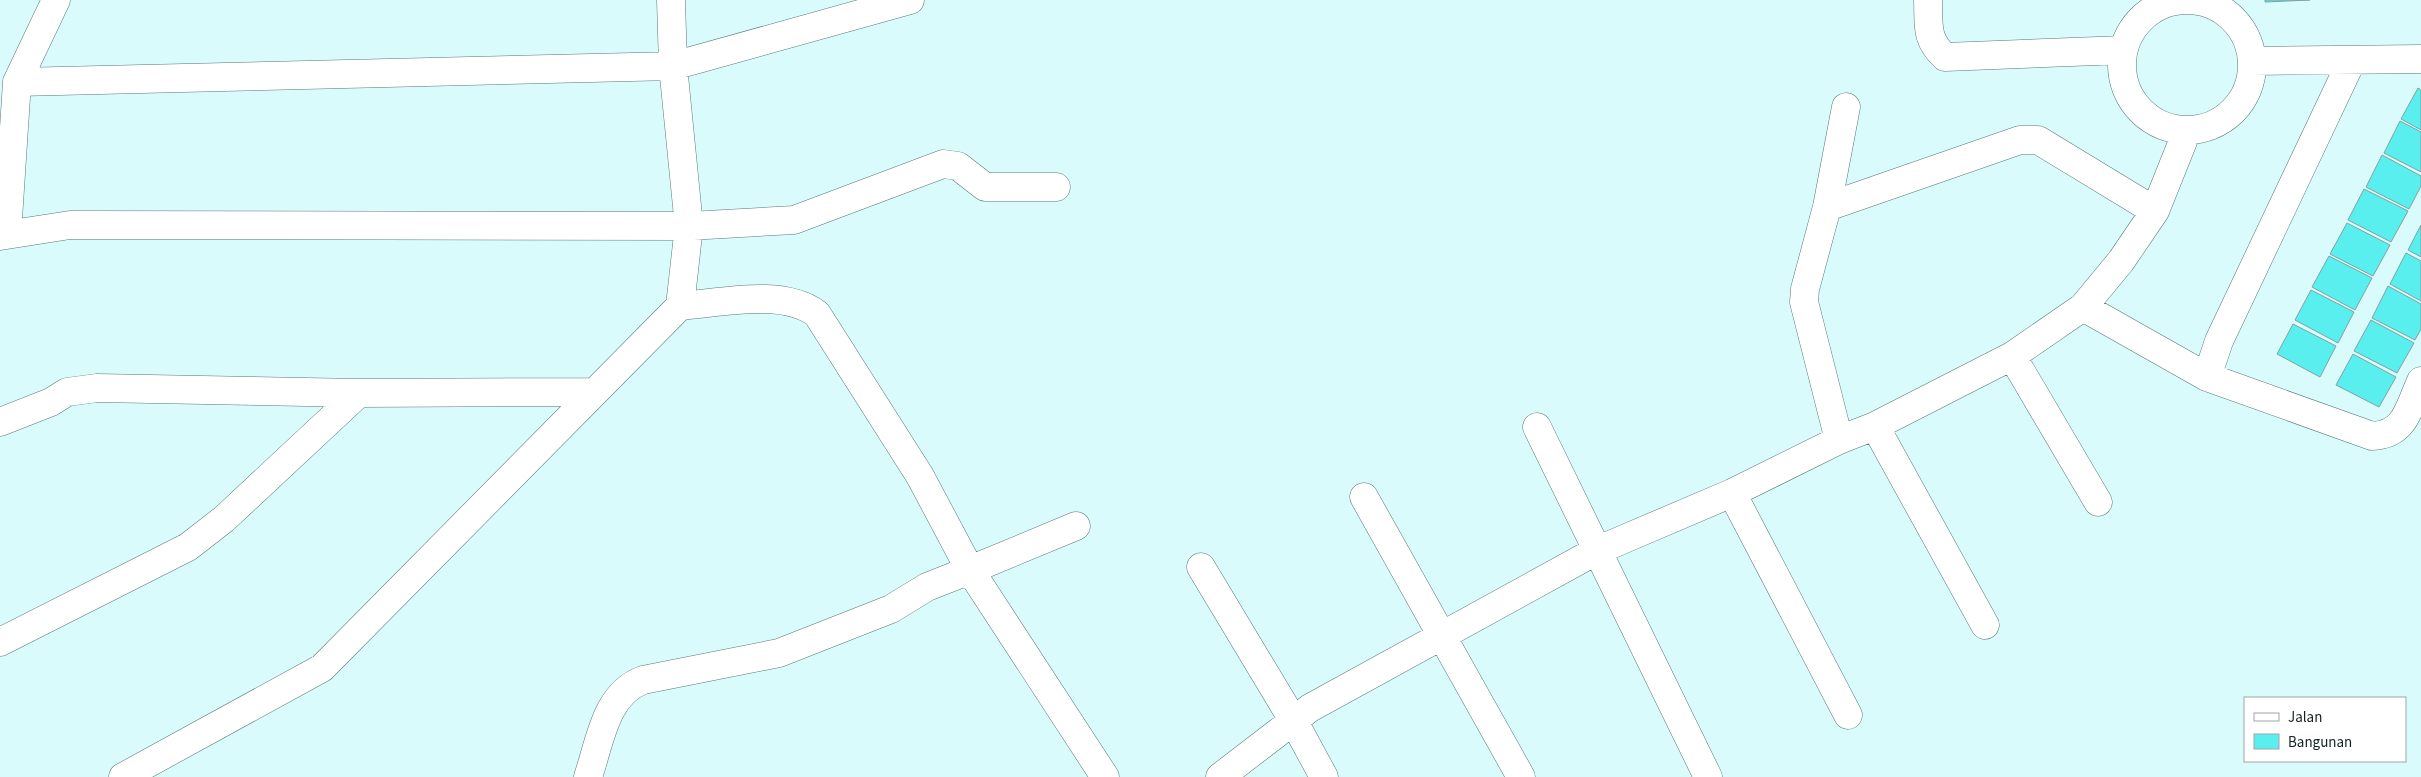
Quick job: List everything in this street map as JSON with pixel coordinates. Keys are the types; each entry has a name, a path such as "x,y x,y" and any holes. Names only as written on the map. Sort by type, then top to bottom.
{"street":[{"path":"56,0 16,82 4,235 70,225 690,226 794,220 943,164 958,166 985,187 1056,187"},
{"path":"123,777 322,668 680,306 690,226 673,66 671,0"},
{"path":"16,82 673,66 910,0"},
{"path":"1928,0 1929,36 1934,47 1945,57 2123,50"},
{"path":"2185,0 2224,10 2245,32 2253,61 2245,97 2218,122 2188,131 2156,122 2134,104 2122,78 2123,50 2137,22 2164,4 2185,0"},
{"path":"2253,61 2421,59"},
{"path":"2207,378 2220,341 2352,60"},
{"path":"1839,440 1804,302 1805,289 1827,207 1846,107"},
{"path":"1220,777 1310,708 1596,551 1732,493 1839,440 1875,426 2012,356 2083,307 2121,261 2155,211 2188,131"},
{"path":"1827,207 2020,140 2030,139 2038,140 2155,211"},
{"path":"680,306 773,299 806,306 817,314 920,476 970,570 1105,777"},
{"path":"2083,307 2207,378 2372,436 2383,435 2395,430 2402,423 2421,381"},
{"path":"2012,356 2098,502"},
{"path":"0,422 51,402 67,392 88,388 359,393 593,392"},
{"path":"0,642 188,547 224,519 359,393"},
{"path":"1875,426 1984,625"},
{"path":"1536,427 1708,777"},
{"path":"1732,493 1848,715"},
{"path":"1364,497 1440,636 1521,777"},
{"path":"588,777 612,706 621,692 631,684 779,653 891,609 927,588 1076,526"},
{"path":"1201,567 1293,720 1324,777"}],"building":[{"path":"2265,0 2310,0 2265,2"},
{"path":"2418,88 2421,90 2421,130 2401,119"},
{"path":"2400,121 2421,132 2421,172 2384,153"},
{"path":"2382,155 2421,176 2421,186 2409,209 2366,187"},
{"path":"2364,189 2408,211 2391,242 2348,220"},
{"path":"2347,223 2390,245 2373,276 2330,254"},
{"path":"2421,225 2421,257 2408,250"},
{"path":"2406,253 2421,261 2421,301 2390,284"},
{"path":"2329,256 2372,278 2355,310 2312,287"},
{"path":"2388,286 2421,304 2421,329 2415,340 2372,318"},
{"path":"2311,290 2354,312 2338,343 2295,320"},
{"path":"2371,320 2414,343 2397,373 2354,351"},
{"path":"2293,324 2336,346 2320,377 2277,354"},
{"path":"2353,354 2396,377 2379,407 2336,385"}]}
